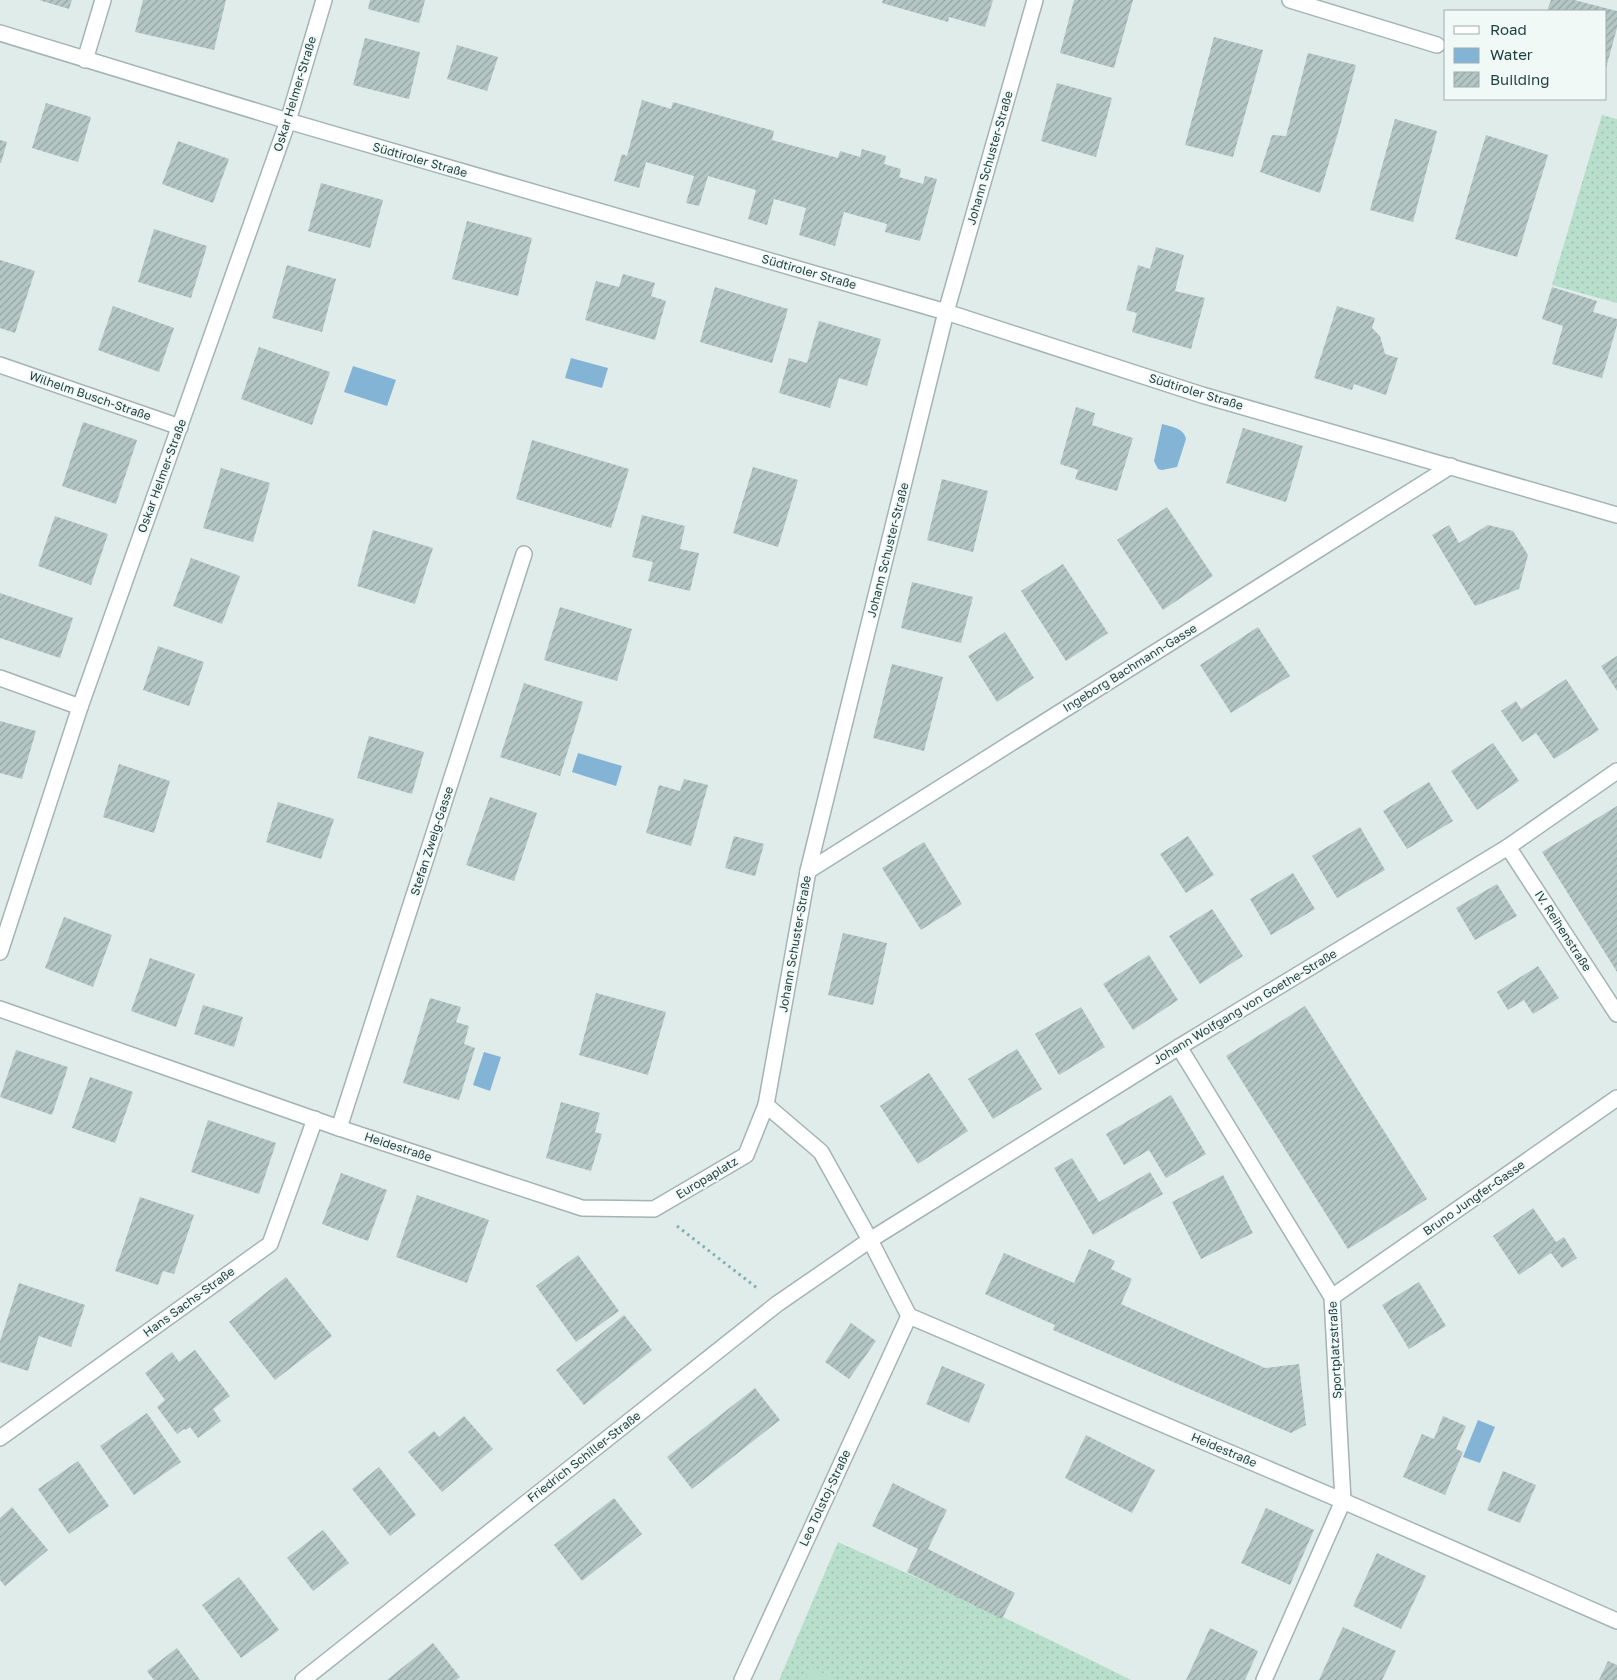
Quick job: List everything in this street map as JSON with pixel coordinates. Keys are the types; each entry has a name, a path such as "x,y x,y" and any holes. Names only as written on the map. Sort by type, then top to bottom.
{"street":[{"path":"85,60 103,0"},
{"name":"Oskar Helmer-Straße","path":"0,952 80,707 288,121 324,0"},
{"name":"Johann Schuster-Straße","path":"766,1105 808,871 946,312 1035,0"},
{"path":"1290,0 1437,45"},
{"name":"Südtiroler Straße","path":"0,33 288,121 946,312 1202,395 1451,466 1617,516"},
{"name":"Wilhelm Busch-Straße","path":"0,364 180,427"},
{"name":"Ingeborg Bachmann-Gasse","path":"808,871 1451,466"},
{"name":"Stefan Zweig-Gasse","path":"339,1128 524,554"},
{"path":"0,678 80,707"},
{"name":"Johann Wolfgang von Goethe-Straße","path":"870,1240 1179,1047 1508,847 1617,770"},
{"name":"IV. Reihenstraße","path":"1508,847 1617,1014"},
{"name":"Heidestraße","path":"0,1009 339,1128 582,1208 654,1209"},
{"name":"Sportplatzstraße","path":"1179,1047 1332,1297 1343,1501 1264,1680"},
{"name":"Bruno Jungfer-Gasse","path":"1332,1297 1617,1098"},
{"path":"766,1105 821,1152 870,1240 909,1316"},
{"name":"Europaplatz","path":"654,1209 746,1154 766,1105"},
{"name":"Hans Sachs-Straße","path":"0,1438 270,1244 315,1119"},
{"name":"Friedrich Schiller-Straße","path":"303,1680 777,1304 870,1240"},
{"name":"Heidestraße","path":"909,1316 1343,1501 1617,1622"},
{"name":"Leo Tolstoj-Straße","path":"742,1680 909,1316"}],"path":[{"path":"654,1209 777,1304"}],"green space":[{"path":"1602,115 1617,119 1617,303 1552,285"},
{"path":"838,1542 997,1614 1131,1680 779,1680"},
{"path":"812,1668 839,1680 806,1680"}],"water":[{"path":"571,358 608,368 602,388 565,378"},
{"path":"353,366 396,380 387,406 344,392"},
{"path":"1162,424 1180,430 1186,439 1177,467 1162,470 1158,469 1154,461"},
{"path":"578,753 622,766 616,786 572,772"},
{"path":"484,1052 501,1057 490,1091 473,1085"},
{"path":"1478,1420 1495,1427 1480,1463 1463,1457"}],"building":[{"path":"39,0 72,0 69,9"},
{"path":"143,0 226,0 214,50 135,32"},
{"path":"370,0 425,0 419,23 368,9"},
{"path":"883,0 993,0 985,27 949,17 948,22 882,3"},
{"path":"1074,0 1133,0 1114,68 1060,53"},
{"path":"1551,0 1574,0 1617,11 1617,28 1607,64 1607,10 1547,10"},
{"path":"1214,37 1263,50 1233,157 1185,145"},
{"path":"365,38 420,52 409,99 353,85"},
{"path":"457,45 498,57 487,91 447,79"},
{"path":"1308,53 1356,65 1320,193 1260,172 1272,135 1286,136"},
{"path":"1057,83 1112,98 1096,157 1041,141"},
{"path":"642,100 671,109 673,102 774,131 772,140 838,158 840,151 860,157 862,149 886,156 884,164 901,169 899,177 923,184 925,176 937,179 920,241 885,232 887,224 844,212 835,246 799,235 806,208 774,199 767,225 748,219 756,190 708,176 699,206 686,203 694,176 646,162 639,188 614,181 622,154 627,156"},
{"path":"46,103 91,117 78,162 32,148"},
{"path":"1395,119 1437,131 1413,222 1370,210"},
{"path":"1486,135 1548,155 1517,257 1455,239"},
{"path":"0,140 7,142 1,163 0,163"},
{"path":"178,141 229,159 213,203 162,184"},
{"path":"321,183 383,200 370,248 308,231"},
{"path":"467,221 532,238 518,296 452,279"},
{"path":"154,229 207,246 191,298 138,282"},
{"path":"1156,247 1184,255 1175,291 1205,298 1191,349 1132,332 1137,313 1126,310 1138,265 1150,269"},
{"path":"0,260 35,271 15,333 0,328"},
{"path":"287,265 336,279 322,332 272,318"},
{"path":"623,274 655,283 651,296 666,301 655,340 585,320 596,281 619,287"},
{"path":"715,287 788,309 772,363 700,342"},
{"path":"1552,287 1597,301 1593,312 1617,319 1602,378 1552,364 1563,326 1542,319"},
{"path":"113,306 174,328 159,372 98,350"},
{"path":"1337,306 1375,318 1372,328 1380,336 1385,354 1398,358 1386,395 1354,384 1352,390 1314,378"},
{"path":"819,321 881,339 867,386 839,378 830,408 779,393 789,358 807,363"},
{"path":"259,347 330,372 312,425 241,399"},
{"path":"1076,407 1095,413 1092,425 1133,438 1117,491 1075,479 1078,470 1060,464"},
{"path":"83,422 137,440 116,504 62,486"},
{"path":"1243,428 1303,446 1286,502 1226,483"},
{"path":"532,440 629,469 611,528 516,499"},
{"path":"753,467 798,480 778,547 733,533"},
{"path":"221,468 270,483 253,542 203,528"},
{"path":"942,479 988,491 973,552 927,540"},
{"path":"1167,507 1213,576 1163,610 1117,540"},
{"path":"642,515 685,526 680,549 699,553 690,591 648,581 653,562 632,557"},
{"path":"55,516 108,534 91,585 38,566"},
{"path":"1449,525 1459,543 1488,525 1513,531 1528,555 1519,589 1475,606 1432,535"},
{"path":"373,530 433,548 415,604 357,586"},
{"path":"191,558 240,576 222,624 173,606"},
{"path":"1063,564 1108,633 1066,661 1021,591"},
{"path":"912,582 973,597 961,643 901,628"},
{"path":"0,593 73,618 60,658 0,638"},
{"path":"560,607 632,629 617,681 544,660"},
{"path":"1258,627 1290,676 1231,713 1200,665"},
{"path":"1005,632 1034,678 997,702 968,656"},
{"path":"158,646 204,662 189,706 143,690"},
{"path":"1617,656 1617,691 1601,666"},
{"path":"892,664 943,677 924,751 873,738"},
{"path":"1566,679 1599,730 1554,759 1536,733 1522,742 1501,711 1516,701 1521,709"},
{"path":"524,683 583,702 560,776 500,757"},
{"path":"0,721 36,731 22,779 0,773"},
{"path":"369,736 424,752 412,794 357,778"},
{"path":"1493,743 1519,781 1477,810 1451,771"},
{"path":"119,764 170,781 154,833 103,817"},
{"path":"684,779 708,785 691,846 646,833 659,785 680,791"},
{"path":"1429,782 1453,821 1407,849 1383,811"},
{"path":"490,797 537,813 514,881 466,865"},
{"path":"278,802 334,819 321,859 266,842"},
{"path":"1617,806 1617,972 1542,852"},
{"path":"1360,827 1385,870 1337,898 1312,856"},
{"path":"734,836 764,844 755,876 725,868"},
{"path":"1188,836 1214,875 1186,893 1160,854"},
{"path":"924,842 962,904 921,930 882,868"},
{"path":"1293,873 1315,909 1271,935 1250,899"},
{"path":"1497,884 1517,916 1475,940 1456,908"},
{"path":"1212,909 1243,956 1200,984 1169,936"},
{"path":"64,917 112,935 93,987 45,968"},
{"path":"843,933 887,943 873,1005 828,995"},
{"path":"1149,955 1178,1000 1133,1030 1103,984"},
{"path":"150,958 195,974 176,1027 131,1011"},
{"path":"1538,966 1559,998 1533,1014 1524,1000 1508,1010 1497,992"},
{"path":"596,993 666,1012 648,1075 579,1055"},
{"path":"430,998 461,1007 456,1022 469,1026 464,1044 475,1048 459,1100 403,1083"},
{"path":"203,1005 243,1017 234,1047 194,1034"},
{"path":"1305,1006 1427,1199 1348,1249 1226,1056"},
{"path":"1081,1007 1105,1047 1059,1075 1035,1034"},
{"path":"1017,1049 1042,1089 993,1119 968,1079"},
{"path":"16,1050 68,1067 52,1115 0,1097"},
{"path":"929,1073 968,1131 918,1164 880,1106"},
{"path":"90,1077 133,1092 115,1143 72,1128"},
{"path":"1171,1095 1206,1154 1166,1178 1149,1150 1124,1165 1106,1134"},
{"path":"561,1102 600,1113 595,1132 602,1134 591,1171 546,1158"},
{"path":"208,1120 276,1143 259,1194 191,1172"},
{"path":"1072,1158 1099,1202 1150,1172 1163,1194 1093,1235 1054,1168"},
{"path":"341,1173 387,1190 368,1241 322,1224"},
{"path":"1223,1175 1253,1233 1201,1259 1172,1202"},
{"path":"417,1195 489,1220 467,1283 396,1257"},
{"path":"140,1197 194,1215 174,1274 163,1271 158,1285 115,1271"},
{"path":"1533,1208 1556,1242 1564,1237 1577,1258 1562,1268 1551,1253 1519,1275 1493,1236"},
{"path":"1089,1249 1115,1261 1111,1269 1132,1279 1121,1304 1265,1368 1299,1364 1306,1425 1291,1433 1053,1330 1055,1325 985,1294 1004,1253 1074,1283"},
{"path":"578,1255 619,1311 576,1342 536,1286"},
{"path":"286,1277 332,1336 275,1380 229,1322"},
{"path":"1419,1282 1446,1326 1409,1349 1382,1305"},
{"path":"19,1283 85,1305 71,1347 39,1336 28,1371 0,1362 0,1341"},
{"path":"624,1315 652,1350 584,1405 556,1370"},
{"path":"851,1323 876,1341 849,1379 825,1362"},
{"path":"195,1350 230,1396 213,1409 221,1421 198,1438 190,1427 177,1434 157,1407 165,1400 145,1373 172,1352 179,1362"},
{"path":"942,1366 985,1384 969,1423 926,1404"},
{"path":"755,1388 780,1420 692,1489 667,1457"},
{"path":"147,1413 181,1462 134,1495 100,1446"},
{"path":"464,1416 493,1449 442,1492 408,1452 434,1431 439,1437"},
{"path":"1443,1416 1466,1426 1456,1449 1463,1452 1445,1495 1403,1477 1422,1434 1434,1439"},
{"path":"1086,1435 1155,1470 1132,1513 1065,1478"},
{"path":"78,1461 109,1506 69,1534 38,1489"},
{"path":"379,1467 416,1515 390,1536 352,1489"},
{"path":"1503,1471 1536,1485 1520,1523 1487,1510"},
{"path":"893,1483 947,1510 928,1549 1015,1593 1002,1619 907,1572 918,1549 872,1526"},
{"path":"614,1498 642,1534 582,1581 554,1545"},
{"path":"12,1507 48,1550 5,1586 0,1580 0,1518"},
{"path":"1266,1508 1314,1530 1290,1585 1241,1563"},
{"path":"323,1530 349,1563 313,1591 287,1558"},
{"path":"1377,1553 1426,1576 1401,1629 1353,1606"},
{"path":"239,1577 279,1630 241,1658 202,1605"},
{"path":"1343,1627 1396,1651 1382,1680 1319,1680"},
{"path":"1210,1628 1258,1651 1245,1680 1186,1680"},
{"path":"433,1643 460,1677 456,1680 387,1680"},
{"path":"177,1648 200,1680 154,1680 147,1671"},
{"path":"1608,1661 1617,1665 1617,1680 1599,1680"}]}
